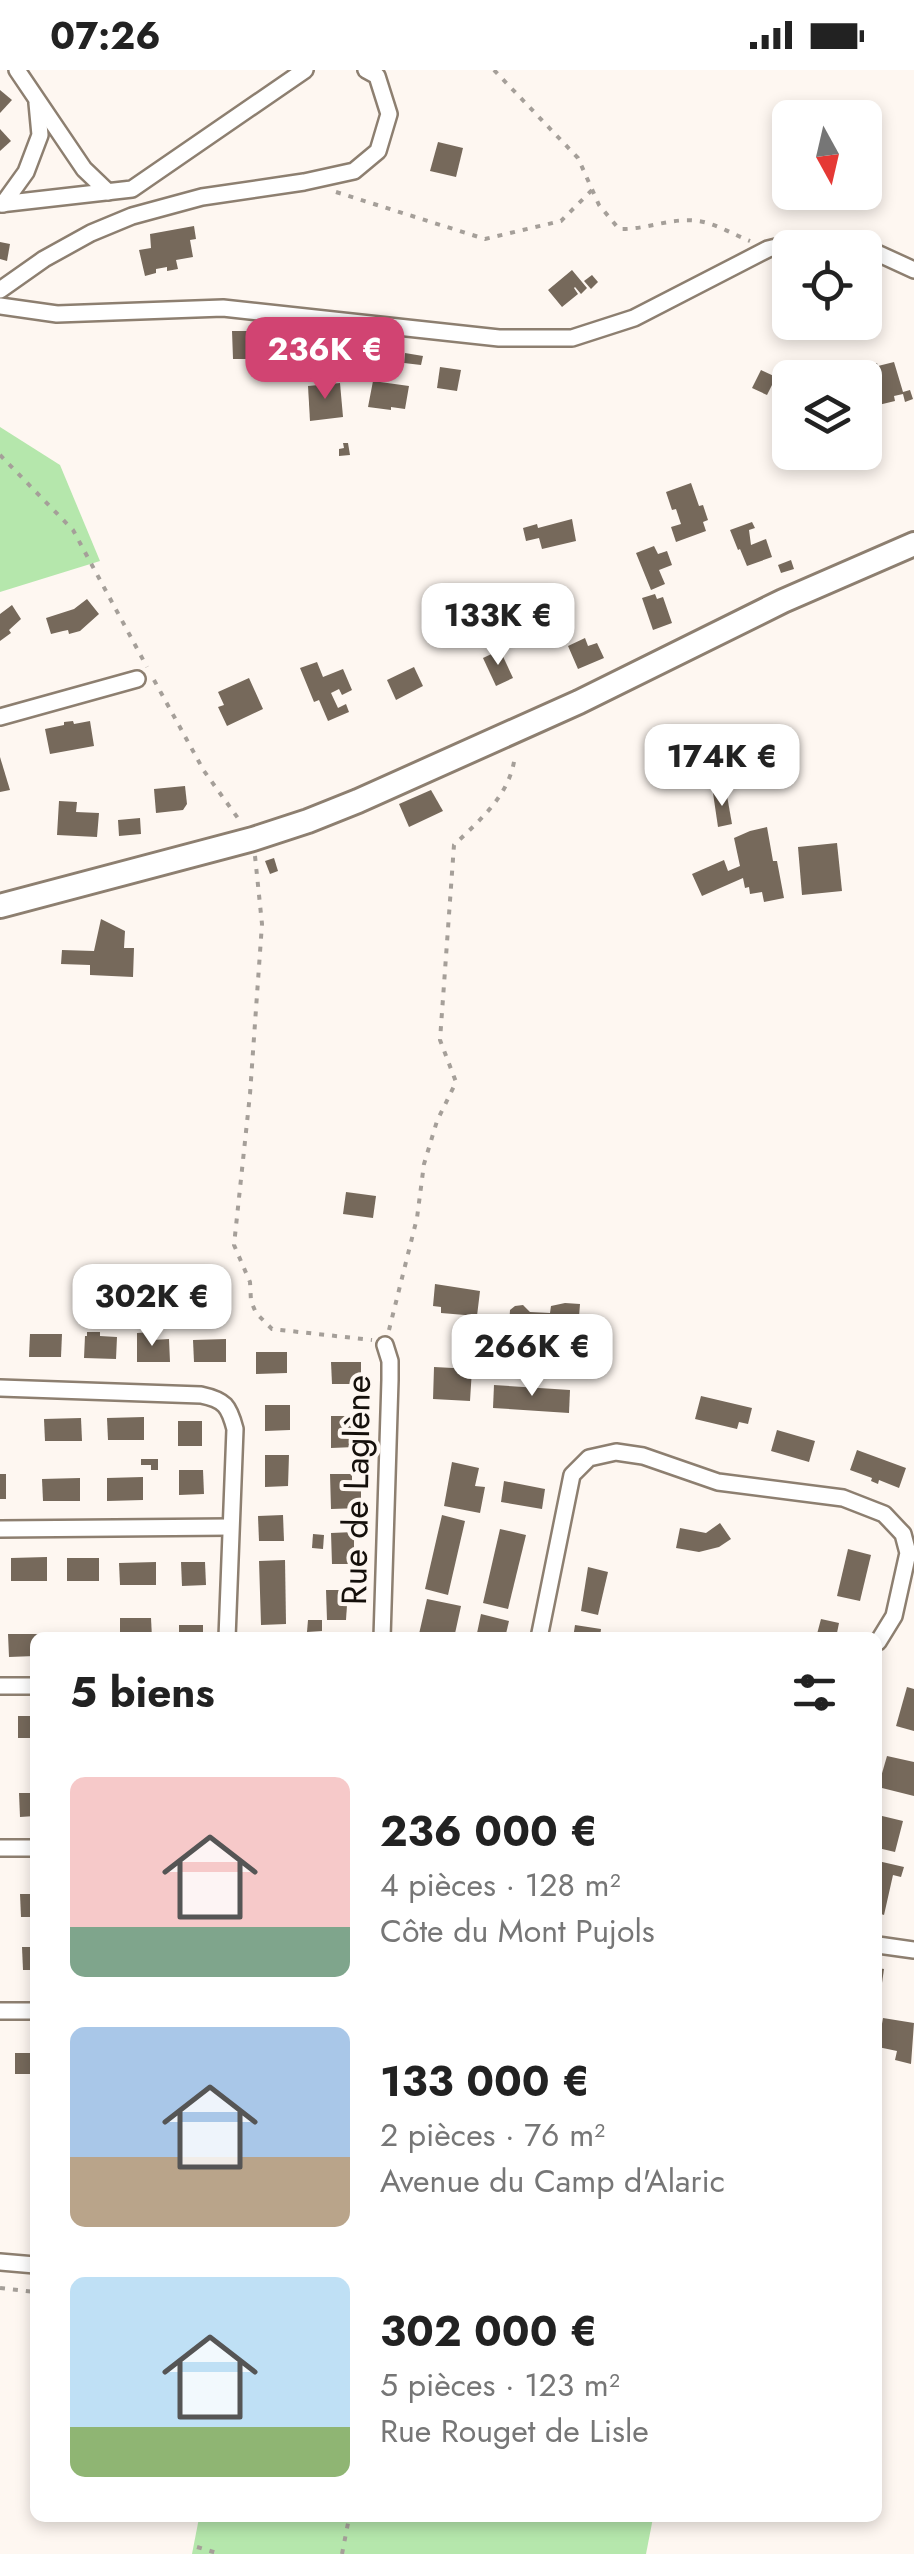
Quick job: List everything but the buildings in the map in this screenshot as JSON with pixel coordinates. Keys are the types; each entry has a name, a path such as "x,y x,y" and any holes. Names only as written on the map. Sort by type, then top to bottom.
{"main road":[{"path":"0,906 252,839 358,801 580,702 783,601 914,544"}],"street":[{"path":"17,70 84,169 108,192"},
{"path":"1,204 132,189 306,70"},
{"path":"0,290 44,259 132,216 202,196 354,171 378,151 390,114 377,76 366,70"},
{"path":"1,204 26,172 40,135 37,100"},
{"path":"0,306 56,314 223,308 499,338 572,338 634,318 772,247"},
{"path":"882,255 914,270"},
{"path":"0,717 137,678"},
{"name":"Rue de Laglène","path":"382,1632 390,1380 385,1345"},
{"path":"0,1388 201,1395 218,1399 227,1407 235,1429 227,1632"},
{"path":"540,1632 572,1475 590,1458 616,1452 643,1456 718,1482 843,1498 884,1514 903,1534 908,1553 894,1616 882,1636"},
{"path":"0,1530 230,1527"},
{"path":"0,1686 30,1686"},
{"path":"0,1848 30,1848"},
{"path":"882,1945 914,1950"},
{"path":"0,2011 30,2011"},
{"path":"0,2262 30,2265"}],"path":[{"path":"494,70 578,158 599,205 619,230 700,221 768,248"},
{"path":"330,176 330,190 485,240 561,221 592,189"},
{"path":"0,455 73,530 204,771 252,839 262,924 234,1244 250,1282 256,1312 272,1329 366,1338 385,1345 417,1218 424,1164 437,1121 456,1082 440,1040 454,846 494,806 513,771 517,729"},
{"path":"0,2288 30,2291"},
{"path":"342,2554 348,2522"},
{"path":"197,2547 220,2554"}],"green space":[{"path":"0,427 60,465 100,561 0,592"},
{"path":"198,2522 652,2522 646,2554 192,2554"}]}
